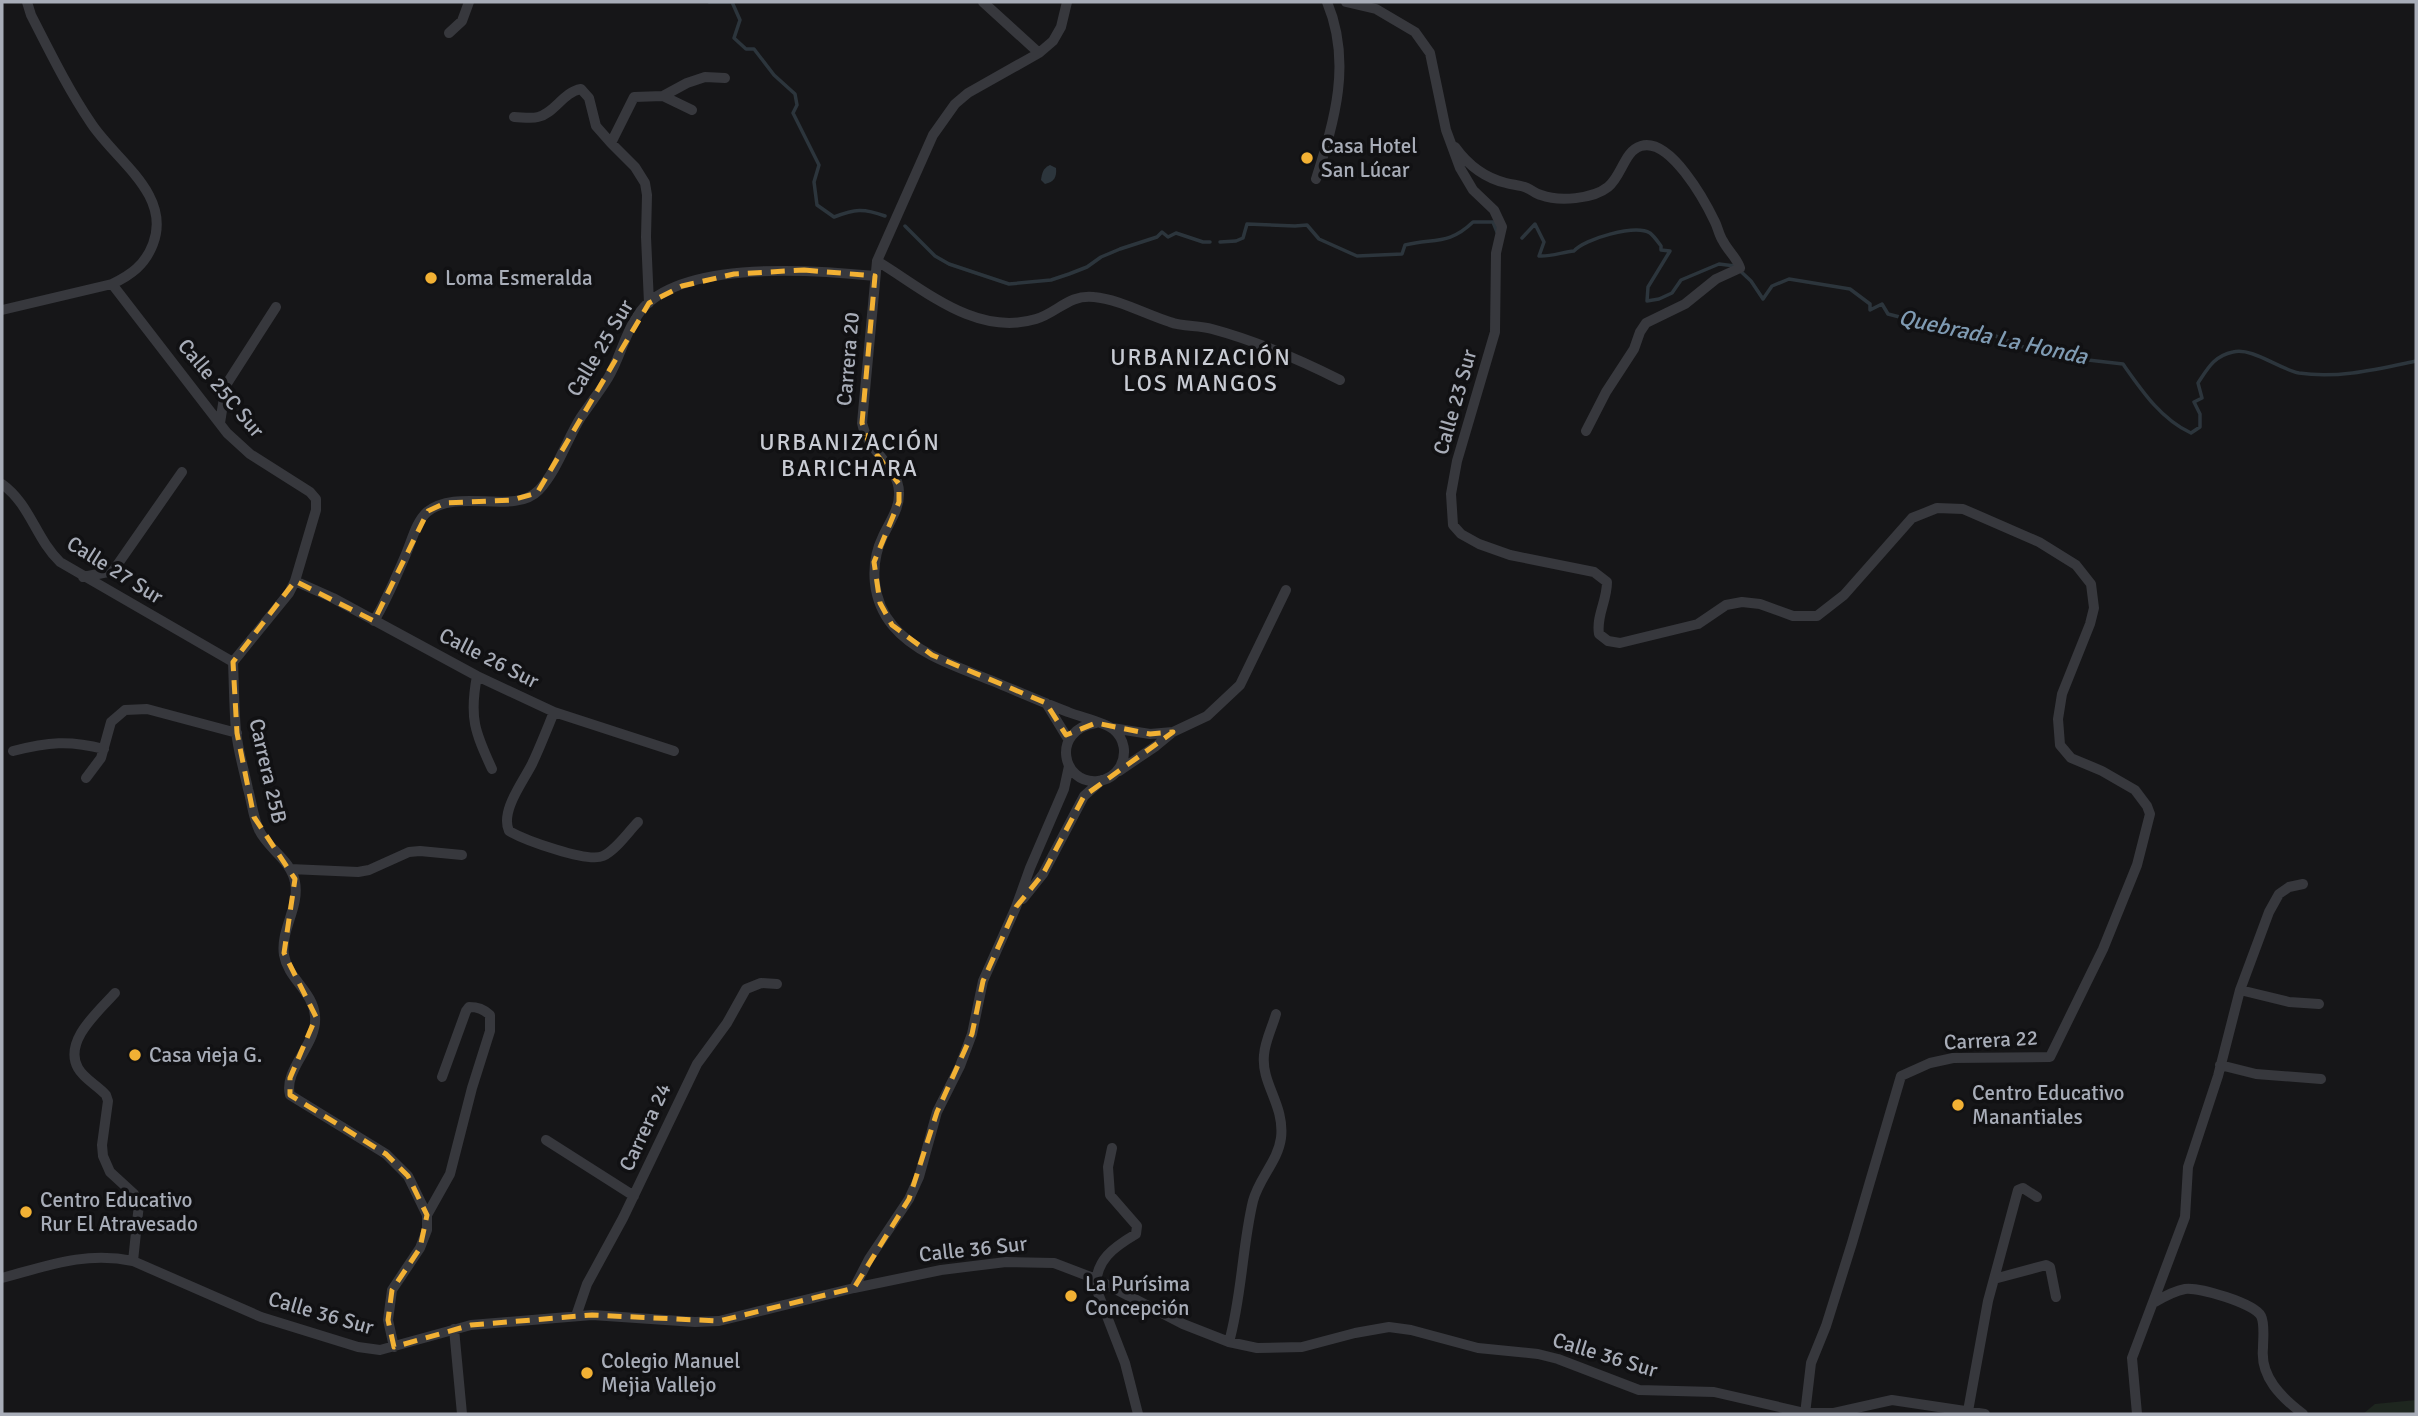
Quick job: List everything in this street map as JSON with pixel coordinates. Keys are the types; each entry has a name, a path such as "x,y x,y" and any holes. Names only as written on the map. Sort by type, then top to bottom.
{"street":[{"path":"2,310 111,284 127,277 149,253 155,238 157,221 148,190 99,135 79,104 31,15 27,2"},
{"path":"449,33 463,21 469,2"},
{"path":"983,2 1039,53"},
{"name":"Carrera 20","path":"1067,2 1061,27 1053,41 1039,53 968,93 945,116 933,135 877,261 862,424 869,444 894,475 900,495 874,562 874,584 880,603 892,625 909,642 932,655 1096,723"},
{"path":"1316,179 1335,113 1341,65 1336,31 1327,2"},
{"name":"Calle 23 Sur","path":"1346,2 1377,9 1395,18 1415,32 1430,53 1450,139 1460,168 1468,182 1494,210 1502,227 1496,260 1495,332 1457,461 1451,494 1453,525 1461,534 1479,544 1510,555 1594,572 1607,582 1607,597 1597,623 1598,634 1608,641 1620,643 1698,624 1726,605 1742,602 1760,604 1793,616 1817,616 1844,595 1912,518 1937,508 1963,509 2039,542 2076,565 2091,584 2094,596 2090,624 2062,694 2058,719 2060,745 2071,758 2102,771 2134,790 2150,814"},
{"path":"663,96 705,77 725,78"},
{"path":"514,117 538,117 574,90 581,89 589,98 596,126 635,167 645,183 649,303"},
{"path":"611,143 631,100 638,96 663,96 692,110"},
{"path":"1450,139 1475,169 1489,178 1526,187 1541,195 1558,199 1578,197 1608,187 1639,146 1649,145 1660,149 1681,166 1714,220 1722,240 1738,262 1740,268 1716,279 1685,304 1646,323 1634,349 1606,392 1586,431"},
{"path":"877,261 958,310 987,322 1006,324 1034,320 1076,298 1095,296 1172,323 1209,328 1277,349 1340,380"},
{"name":"Calle 25 Sur","path":"374,621 384,605 416,529 428,511 445,503 526,499 537,493 550,476 580,419 607,379 635,321 649,303 691,282 734,274 804,270 875,276"},
{"name":"Calle 25C Sur","path":"111,284 240,446 310,492 316,499 316,510 295,581"},
{"path":"220,423 226,385 276,307"},
{"path":"83,577 113,571 182,472"},
{"name":"Calle 27 Sur","path":"2,484 26,509 50,553 83,577 233,662"},
{"path":"233,662 289,593 295,581"},
{"name":"Calle 26 Sur","path":"295,581 333,598 477,676 554,712 674,751"},
{"path":"1016,907 1043,874 1084,796 1102,780 1173,732 1207,716 1240,685 1286,590"},
{"name":"Carrera 25B","path":"233,662 237,733 257,825 269,846 290,869"},
{"path":"477,676 472,700 474,722 492,769"},
{"path":"1046,704 1069,739"},
{"path":"86,778 96,767 111,722 117,714 132,708 147,709 237,733"},
{"path":"554,712 535,759 510,809 506,825 509,831 579,856 598,858 610,852 638,822"},
{"path":"1102,780 1083,779 1069,766 1066,757 1069,739 1075,730 1085,724 1096,723 1150,734 1173,732"},
{"path":"1112,728 1120,737 1124,749 1123,761 1116,772"},
{"path":"13,751 44,743 63,742 104,749"},
{"path":"853,1288 909,1199 919,1177 937,1112 960,1066 972,1034 983,981 1016,907 1063,789 1069,766"},
{"name":"Carrera 22","path":"1805,1414 1811,1363 1826,1326 1901,1076 1930,1063 1953,1058 2050,1057 2104,949 2137,865 2150,814"},
{"path":"394,1348 388,1320 392,1290 420,1248 427,1230 427,1214 408,1176 386,1154 290,1095 290,1078 314,1032 316,1017 307,993 287,967 284,953 296,889 290,869 358,872 369,870 409,852 433,851 462,855"},
{"path":"2137,1414 2132,1358 2185,1217 2188,1167 2218,1076 2240,990 2269,912 2279,894 2289,887 2303,884"},
{"name":"Carrera 24","path":"576,1316 587,1284 634,1196 697,1064 727,1023 746,989 753,985 777,984"},
{"path":"2240,990 2289,1002 2319,1004"},
{"path":"115,993 86,1026 74,1052 77,1067 102,1090 108,1101 102,1145 106,1165 138,1200 133,1261"},
{"path":"427,1214 450,1174 490,1031 489,1015 484,1010 469,1007 466,1011 442,1077"},
{"path":"1229,1342 1241,1291 1254,1198 1278,1153 1281,1140 1282,1123 1278,1103 1268,1081 1264,1056 1276,1014"},
{"path":"2220,1065 2256,1074 2321,1079"},
{"path":"546,1140 634,1196"},
{"path":"1112,1148 1108,1167 1110,1195 1120,1210 1131,1217 1137,1226 1136,1234 1114,1247 1106,1256 1096,1279 1099,1299 1125,1363 1138,1414"},
{"path":"1968,1411 1994,1279 2018,1190 2023,1188 2037,1197"},
{"name":"Calle 36 Sur","path":"2,1278 86,1257 113,1257 133,1261 261,1317 358,1347 380,1350 471,1325 576,1316 615,1315 695,1322 719,1321 853,1288 942,1270 1032,1261 1054,1263 1096,1279 1183,1324 1229,1342 1257,1349 1324,1343 1370,1330 1389,1328 1411,1330 1478,1348 1538,1354 1639,1390 1714,1392 1805,1414 1834,1413 1892,1400 1925,1409 1985,1414"},
{"path":"1994,1279 2046,1265 2050,1267 2056,1297"},
{"path":"2155,1301 2169,1294 2191,1289 2228,1298 2257,1311 2262,1318 2264,1372 2285,1398 2303,1414"},
{"path":"454,1329 462,1414"}],"highlighted area":[{"path":"804,270 875,276 862,423 869,444 899,484 899,502 874,562 880,603 892,625 932,655 1046,703 1066,735 1096,723 1150,734 1173,732 1084,796 1043,874 1016,907 983,981 972,1034 937,1112 909,1199 854,1288 719,1321 592,1315 471,1325 394,1347 388,1320 392,1290 420,1248 427,1215 408,1176 386,1154 290,1095 290,1078 316,1017 284,953 295,879 254,817 237,733 233,662 295,581 374,621 428,511 445,503 512,500 537,493 649,303 682,286 734,274"}],"shaded area":[{"path":"1050,165 1056,168 1055,176 1051,182 1045,184 1041,180 1042,175 1044,169"},
{"path":"2416,1400 2416,1414 2363,1414 2375,1404"}],"waterway":[{"name":"Quebrada La Honda","path":"709,2 732,2 740,20 734,38 746,49 754,49 774,75 795,94 797,105 793,113 819,165 814,182 817,205 834,217 859,210 885,216"},
{"name":"Quebrada La Honda","path":"1220,242 1243,238 1247,224 1307,225 1319,239 1357,256 1402,254 1405,245 1449,238 1473,222 1493,222 1497,232"},
{"name":"Quebrada La Honda","path":"1522,238 1535,224 1544,242 1539,256 1543,256 1574,251 1588,242 1610,234 1633,230 1650,233 1661,246 1661,250 1670,251 1648,287 1647,301 1672,293 1681,280 1719,264 1735,266 1751,281 1763,299 1772,286 1789,279 1850,289 1870,304 1870,310 1882,304 1888,314 1923,323 1951,324 1993,335 2026,348 2123,364 2161,412 2191,433 2200,427 2200,414 2194,402 2202,398 2198,383 2212,363 2226,354 2240,351 2249,353 2291,371 2314,375 2358,372 2416,361"},
{"name":"Quebrada La Honda","path":"905,226 935,256 949,264 1009,284 1051,280 1069,274 1120,249 1157,237 1162,232 1168,237 1176,233 1210,242"}],"place":[{"name":"Casa Hotel San Lúcar","path":"1307,158"},
{"name":"Loma Esmeralda","path":"431,278"},
{"name":"Casa vieja G.","path":"135,1055"},
{"name":"Centro Educativo Manantiales","path":"1958,1105"},
{"name":"Centro Educativo Rur El Atravesado","path":"26,1212"},
{"name":"La Purísima Concepción","path":"1071,1296"},
{"name":"Colegio Manuel Mejia Vallejo","path":"587,1373"}],"district":[{"name":"URBANIZACIÓN LOS MANGOS","path":"1201,370"},
{"name":"URBANIZACIÓN BARICHARA","path":"850,455"}]}
